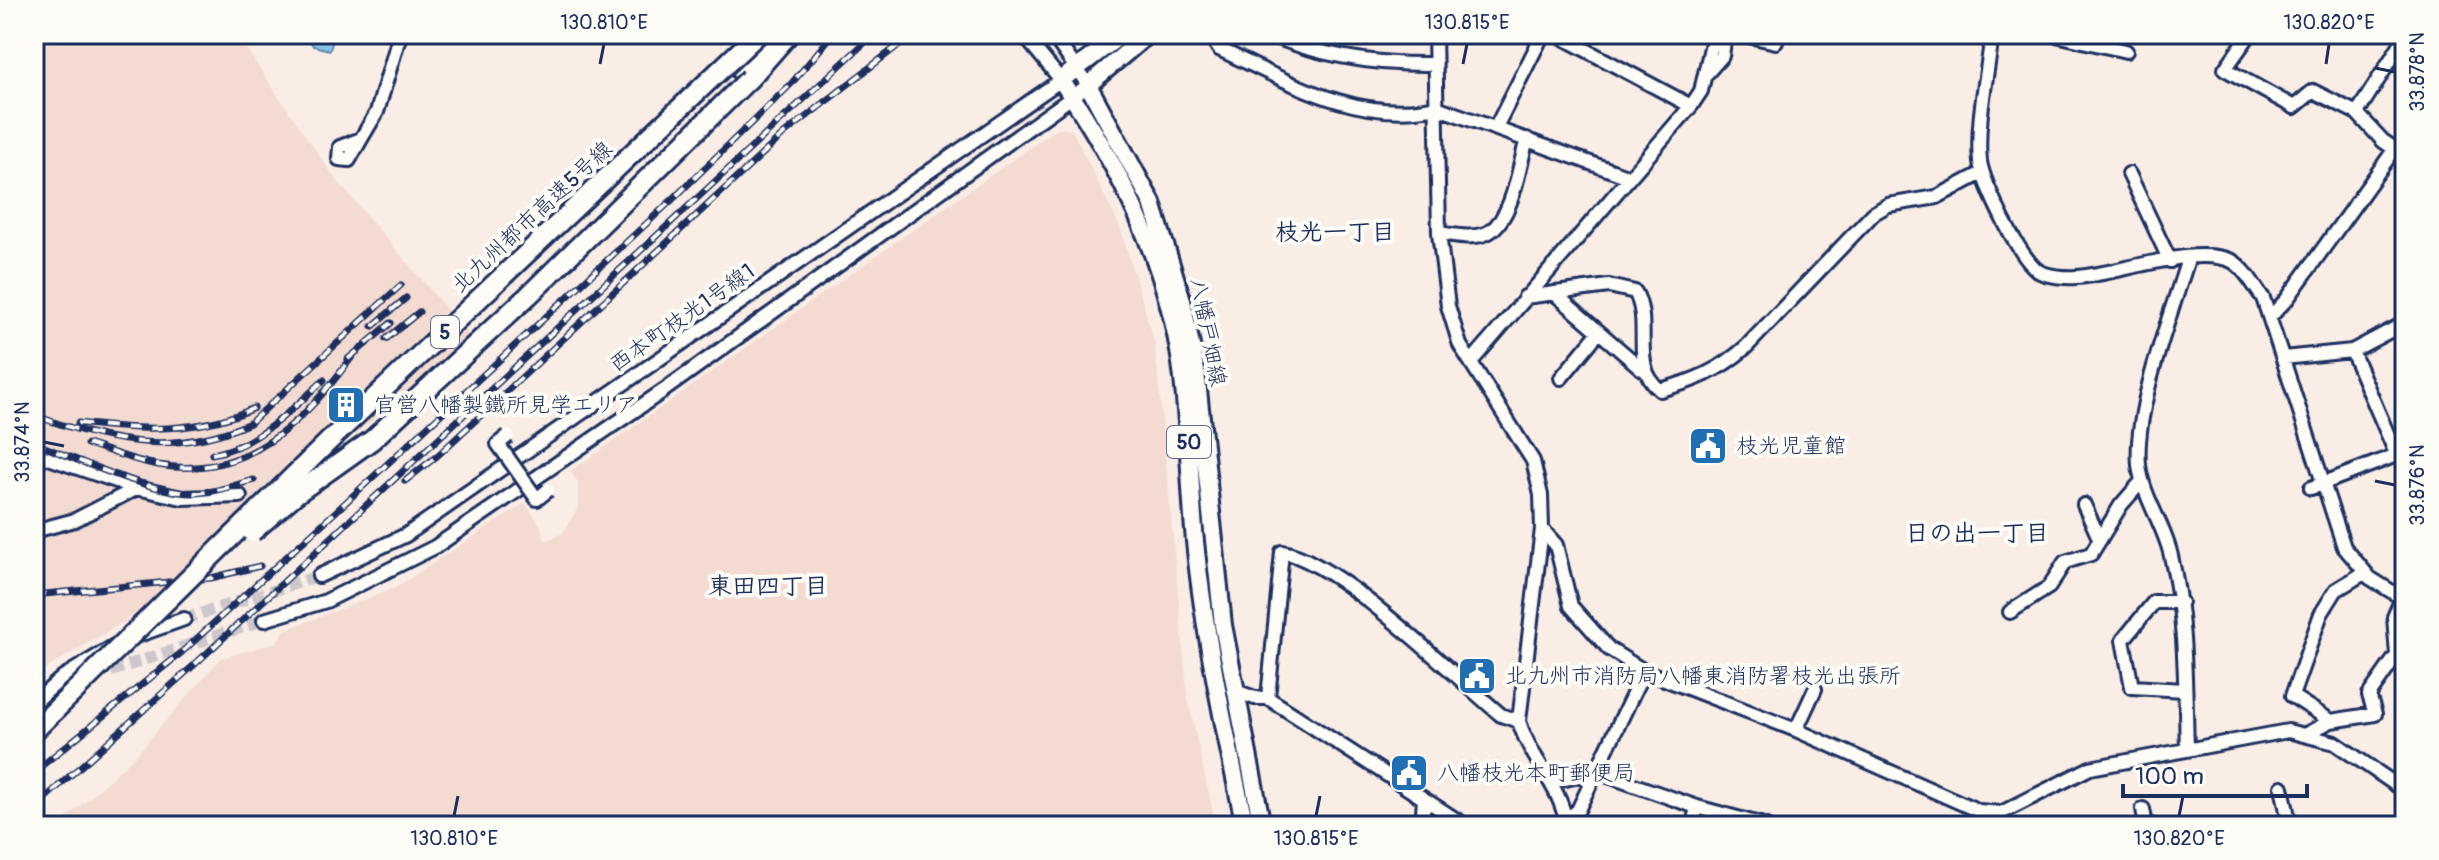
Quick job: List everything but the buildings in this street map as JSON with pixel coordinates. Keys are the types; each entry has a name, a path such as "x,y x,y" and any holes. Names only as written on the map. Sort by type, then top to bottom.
{"highway":[{"name":"北九州都市高速5号線","path":"135,633 200,567 758,34"},
{"path":"746,75 769,34"},
{"path":"34,734 135,633 262,524 534,277 789,34"}],"main road":[{"path":"1061,80 1122,34"},
{"path":"1088,85 1148,34"},
{"name":"八幡戸畑線","path":"1061,80 1120,177 1154,257 1169,304 1184,388 1203,603 1245,826"},
{"name":"八幡戸畑線","path":"1088,85 1152,203 1182,300 1196,371 1215,575 1262,826"}],"street":[{"path":"361,139 377,112 400,34"},
{"name":"八幡戸畑線","path":"1023,34 1061,80"},
{"path":"264,620 326,601 435,547 663,391 1072,97 1088,85 1052,34"},
{"path":"1216,34 1214,41 1219,49 1339,104 1411,112 1436,107 1629,177"},
{"path":"1268,34 1287,42 1389,64 1435,64"},
{"path":"1435,34 1439,233 1448,306 1460,345 1533,461 1541,495 1542,529 1519,721 1524,738 1552,782 1566,823 1578,810 1644,671"},
{"path":"1496,127 1543,34"},
{"path":"1556,34 1691,106"},
{"path":"1471,362 1691,106 1701,91 1714,34"},
{"path":"1705,74 1722,56 1725,34"},
{"path":"1740,34 1776,42 1777,34"},
{"path":"1992,34 1979,152 1982,173 2029,262 2040,272 2074,277 2188,259 2213,257 2233,262 2263,298 2344,547 2364,573 2404,599 2394,617 2397,655 2369,695 2375,714 2331,721 2304,735"},
{"path":"2052,34 2126,51"},
{"path":"2250,34 2225,69 2294,107 2313,91 2357,113 2399,153 2270,317"},
{"path":"2357,113 2405,37"},
{"name":"西本町枝光1号線1","path":"319,576 406,535 1061,80"},
{"path":"1439,233 1472,236 1489,232 1504,214 1527,139"},
{"path":"1554,293 1642,369 1660,390 1689,385 1719,368 1746,347 1874,213 1888,205 1937,197 1982,173"},
{"path":"2129,174 2170,261"},
{"path":"2187,749 2181,602 2169,532 2148,503 2139,463 2146,401 2188,259"},
{"path":"1525,297 1609,286 1635,292 1641,303 1642,369"},
{"path":"2283,358 2352,351 2405,323"},
{"path":"1561,378 1599,332"},
{"path":"2311,488 2402,457 2394,449 2352,351"},
{"path":"508,436 498,444 537,499 548,490"},
{"path":"34,453 137,488 182,498 240,496"},
{"path":"497,473 511,494"},
{"path":"2010,612 2049,587 2065,562 2091,554 2121,505 2142,481"},
{"path":"34,531 75,520 137,488"},
{"path":"2084,505 2100,540"},
{"path":"1542,529 1556,545 1571,606 1597,639 1644,671 1796,730 1979,811 2001,813 2090,768 2288,731 2335,743 2405,791"},
{"path":"1268,698 1282,552 1300,554 1335,574 1501,715 1519,721"},
{"path":"2331,721 2292,696 2321,614 2336,590 2364,573"},
{"path":"2181,602 2154,602 2123,640 2132,687 2185,690"},
{"path":"34,703 63,677 98,653 184,619"},
{"path":"34,734 59,700 111,671"},
{"path":"1796,730 1815,689"},
{"path":"1235,691 1255,698 1268,698 1466,826"},
{"path":"1552,782 1597,772 1697,807 1767,826"},
{"path":"2282,787 2290,826"},
{"path":"1422,826 1424,799"},
{"path":"1697,807 1694,820 1699,826"},
{"path":"2143,809 2146,826"},
{"path":"1974,826 1979,811"}],"shaded area":[{"path":"34,34 236,34 334,177 472,339 126,620 34,676"},
{"path":"1058,128 1072,130 1120,227 1155,344 1188,700 1216,826 58,826 136,755 221,658 275,643 285,630 395,588 525,503 540,524 545,541 563,533 578,508 578,483 571,471"}],"water":[{"path":"314,34 334,36 330,50 313,46 310,40"}],"tunnel":[{"path":"184,619 319,576"},
{"path":"111,671 264,620"}],"railway":[{"path":"34,772 181,653 331,516 673,199 791,84 833,34"},
{"path":"34,808 193,666 874,34"},
{"path":"405,481 437,456 784,134 913,34"},
{"path":"42,418 95,434 146,442 197,439 250,423 401,285"},
{"path":"373,326 406,298"},
{"path":"386,339 419,312"},
{"path":"348,359 391,323"},
{"path":"87,444 158,465 191,467 220,464 247,454 295,422 355,353"},
{"path":"212,454 244,444 258,435 324,380"},
{"path":"78,423 168,428 211,422 254,408"},
{"path":"34,443 135,481 175,492 209,492 254,480"},
{"path":"34,595 211,578 260,566"}],"place":[{"name":"官営八幡製鐵所見学エリア","path":"346,405"},
{"name":"枝光児童館","path":"1708,446"},
{"name":"北九州市消防局八幡東消防署枝光出張所","path":"1477,676"},
{"name":"八幡枝光本町郵便局","path":"1409,773"}],"district":[{"name":"枝光一丁目","path":"1335,232"},
{"name":"日の出一丁目","path":"1977,533"},
{"name":"東田四丁目","path":"768,586"}]}
